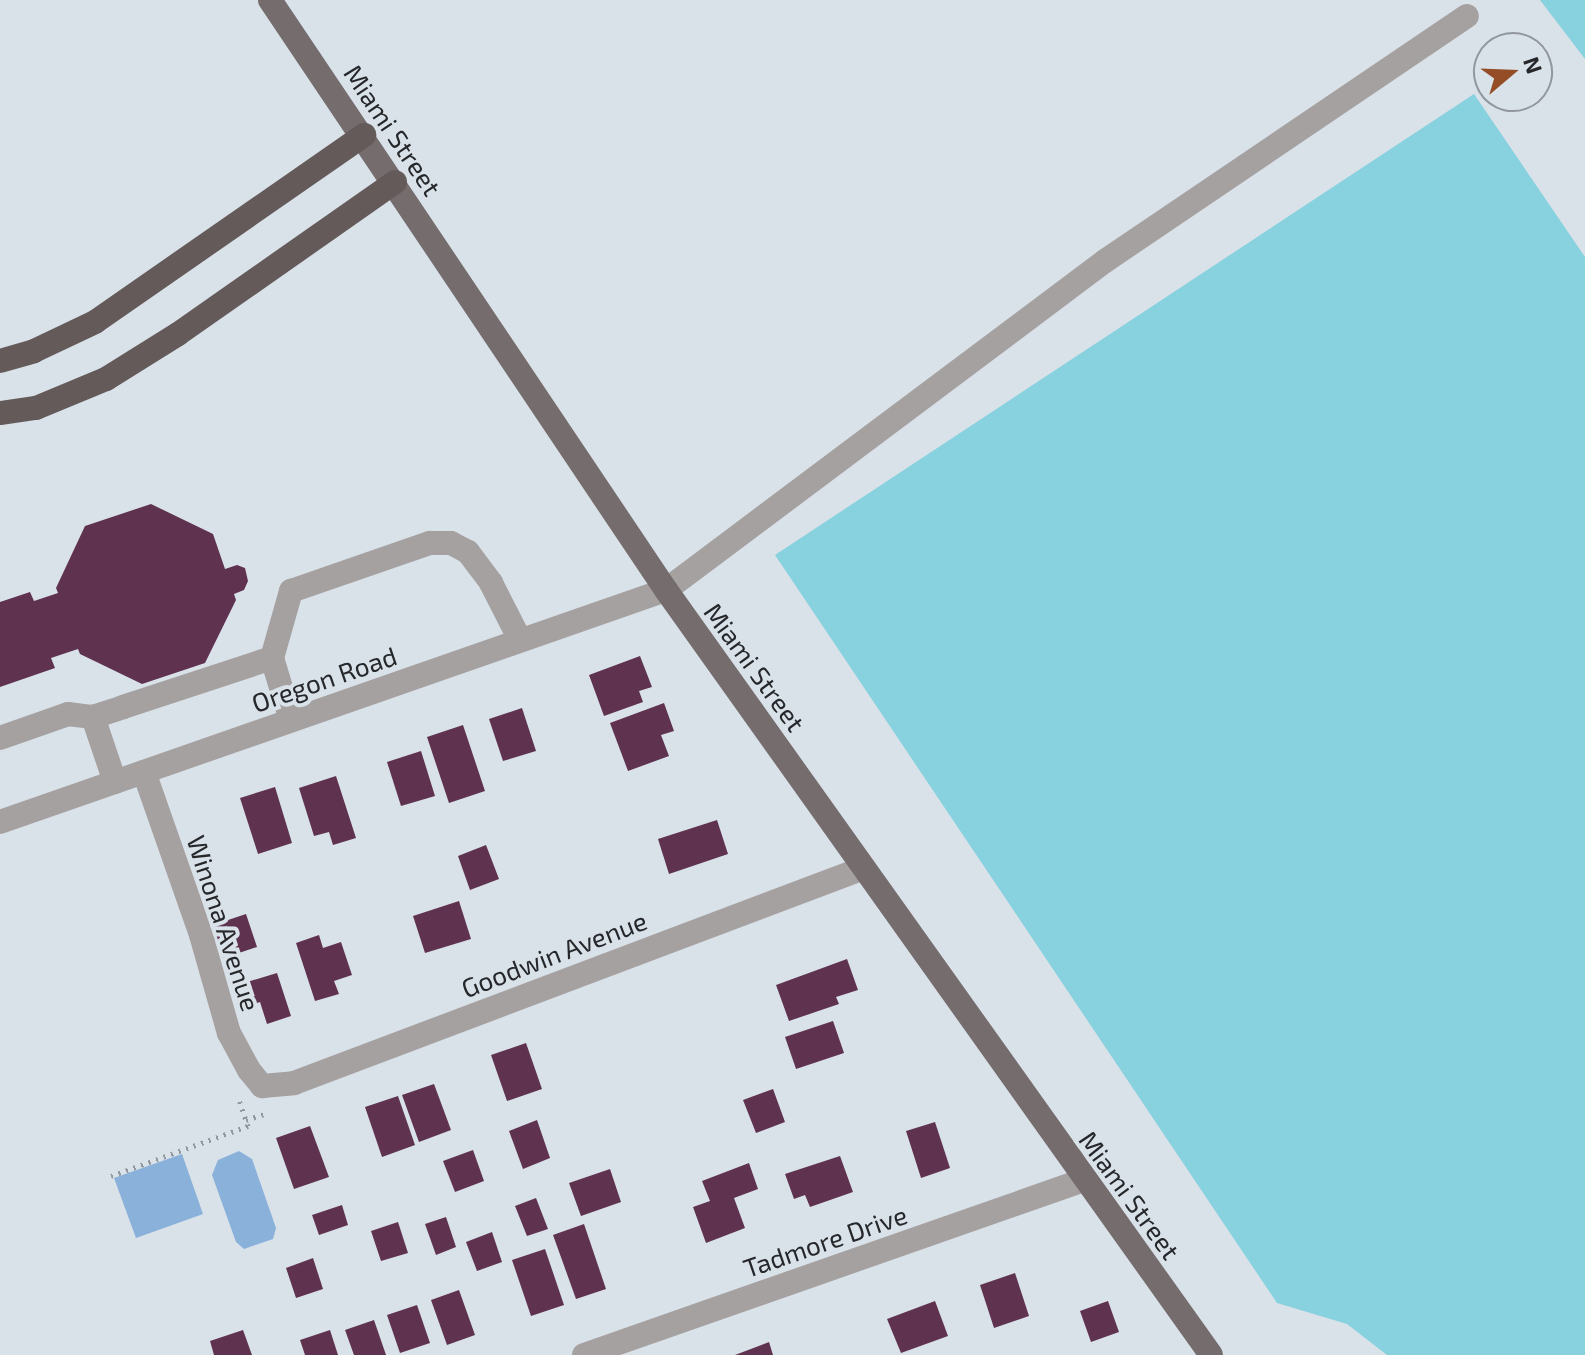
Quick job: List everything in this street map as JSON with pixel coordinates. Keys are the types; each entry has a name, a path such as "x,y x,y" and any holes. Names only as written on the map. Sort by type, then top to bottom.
{"highway":[{"path":"0,361 34,351 95,322 364,135"},
{"path":"0,413 36,408 106,379 178,334 395,182"}],"main road":[{"name":"Miami Street","path":"270,0 364,135 666,590 1211,1355"}],"street":[{"name":"Oregon Road","path":"0,822 666,590 1105,261 1467,16"},
{"path":"291,720 272,658 291,591 430,543 451,543 468,552 491,583 520,640"},
{"path":"0,738 68,714 93,717 272,658"},
{"path":"93,717 115,782"},
{"name":"Winona Avenue","path":"144,772 201,935 229,1033 255,1078"},
{"name":"Goodwin Avenue","path":"255,1078 294,1083 864,868"},
{"name":"Tadmore Drive","path":"584,1355 1084,1180"}],"path":[{"path":"111,1176 248,1126 234,1084 255,1078"}],"shaded area":[{"path":"1540,0 1585,0 1585,59"},
{"path":"1473,95 1473,112 1486,112 1585,257 1585,1355 1387,1355 1347,1324 1277,1303 775,555"},
{"path":"239,1151 252,1159 276,1228 273,1239 244,1249 236,1242 212,1175 218,1160"},
{"path":"182,1154 203,1214 136,1238 114,1178"}],"building":[{"path":"151,504 213,534 225,569 237,565 245,568 248,581 244,590 234,594 236,600 205,663 142,684 80,654 78,649 51,658 55,668 0,687 0,602 30,592 34,601 58,593 56,588 85,526"},
{"path":"640,656 652,687 639,691 643,702 604,716 589,675"},
{"path":"664,703 674,731 661,735 669,756 628,771 610,723"},
{"path":"522,708 536,751 503,761 489,719"},
{"path":"463,725 485,791 449,803 427,737"},
{"path":"421,751 435,796 401,806 387,762"},
{"path":"336,776 356,838 333,845 329,832 314,836 299,788"},
{"path":"275,787 292,843 258,854 240,798"},
{"path":"717,820 728,854 669,874 658,839"},
{"path":"486,845 499,879 470,890 458,856"},
{"path":"459,901 471,939 425,953 413,916"},
{"path":"246,914 257,947 224,958 213,925"},
{"path":"319,935 323,948 341,942 352,975 334,981 339,994 315,1001 296,943"},
{"path":"847,959 858,990 836,997 839,1004 789,1021 776,985"},
{"path":"277,973 291,1016 267,1024 260,1002 241,1008 234,986"},
{"path":"833,1021 844,1053 796,1069 785,1037"},
{"path":"526,1043 542,1089 507,1101 491,1055"},
{"path":"434,1084 451,1130 419,1142 402,1095"},
{"path":"773,1089 785,1122 756,1133 743,1100"},
{"path":"398,1096 415,1145 382,1157 365,1107"},
{"path":"537,1120 550,1158 523,1169 509,1131"},
{"path":"935,1122 950,1168 921,1178 906,1131"},
{"path":"310,1126 329,1177 294,1189 276,1138"},
{"path":"473,1150 484,1181 455,1192 443,1161"},
{"path":"840,1156 853,1192 810,1207 805,1195 794,1199 785,1174"},
{"path":"749,1163 758,1189 734,1198 745,1228 706,1243 693,1207 710,1201 702,1181"},
{"path":"610,1169 621,1202 581,1216 569,1183"},
{"path":"536,1198 548,1229 527,1236 515,1206"},
{"path":"342,1205 348,1225 319,1235 312,1215"},
{"path":"446,1217 456,1247 436,1255 425,1224"},
{"path":"398,1222 408,1253 381,1261 371,1231"},
{"path":"584,1224 606,1289 576,1299 553,1235"},
{"path":"492,1232 502,1262 477,1271 466,1242"},
{"path":"545,1249 564,1305 531,1316 512,1260"},
{"path":"313,1258 323,1289 296,1298 286,1268"},
{"path":"1015,1273 1029,1316 994,1328 980,1285"},
{"path":"459,1290 475,1335 447,1345 431,1300"},
{"path":"935,1301 948,1336 901,1353 887,1319"},
{"path":"1108,1301 1119,1332 1091,1342 1080,1311"},
{"path":"417,1305 430,1343 400,1353 387,1315"},
{"path":"374,1320 386,1355 354,1355 345,1330"},
{"path":"243,1330 252,1355 214,1355 210,1341"},
{"path":"330,1330 338,1355 305,1355 300,1340"},
{"path":"769,1342 773,1355 735,1355"}]}
